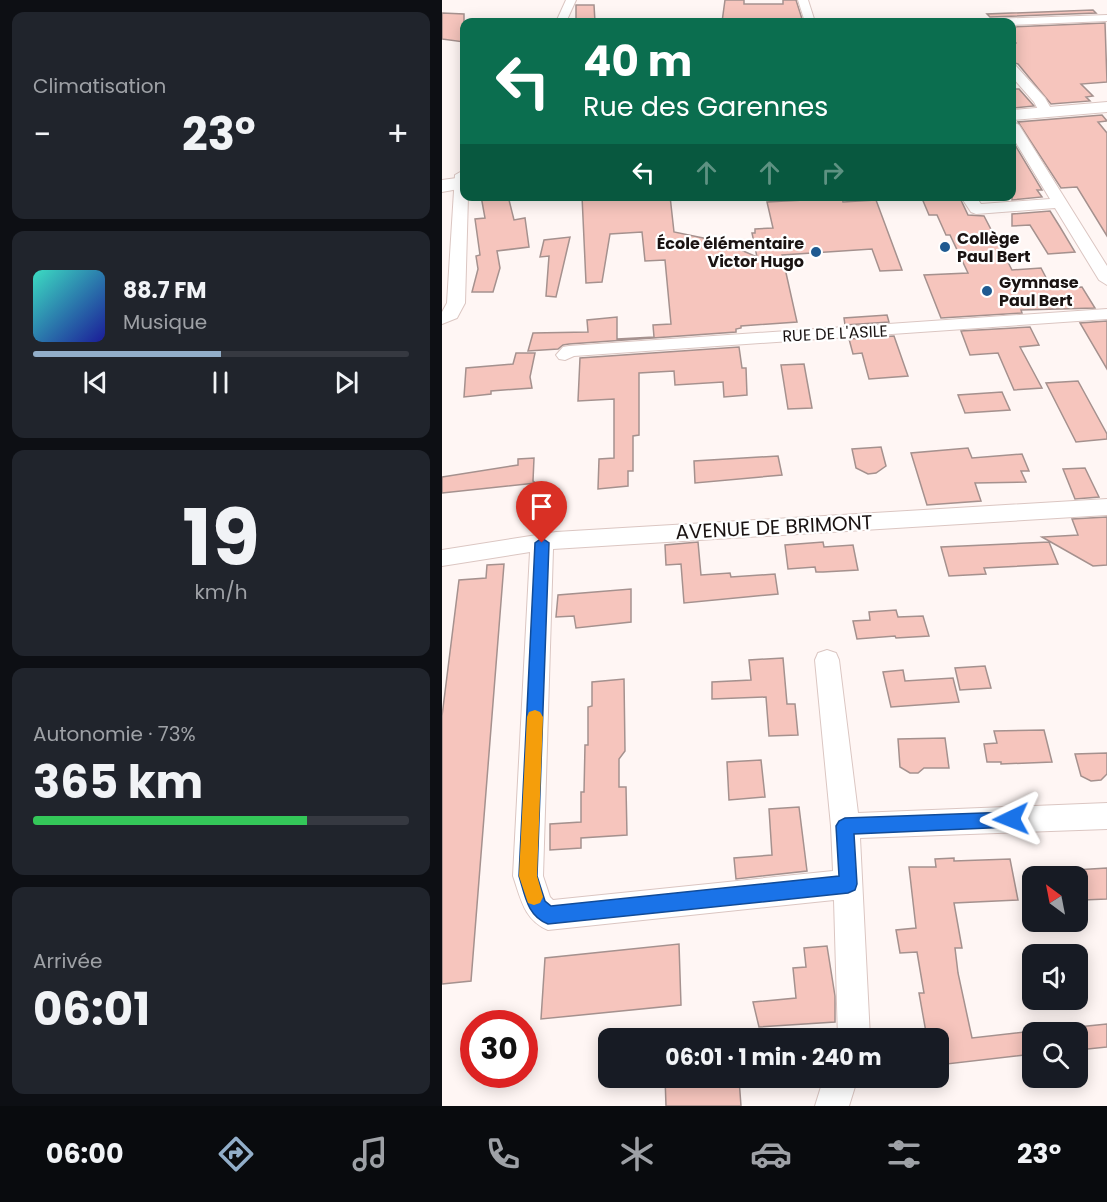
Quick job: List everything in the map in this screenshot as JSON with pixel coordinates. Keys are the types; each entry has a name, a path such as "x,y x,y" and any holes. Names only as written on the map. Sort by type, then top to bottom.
{"main road":[{"path":"1016,114 1044,108 1106,102"},
{"path":"1016,107 1106,107"},
{"path":"442,177 460,179"},
{"path":"442,186 460,180"}],"street":[{"path":"563,18 571,0"},
{"path":"803,0 809,18"},
{"path":"1016,21 1106,18"},
{"path":"1016,74 1044,108"},
{"path":"1016,130 1106,280"},
{"path":"442,319 451,314 456,303 462,201"},
{"path":"971,201 976,209 1061,203"},
{"name":"RUE DE L'ASILE","path":"565,355 569,351 1106,314"},
{"name":"AVENUE DE BRIMONT","path":"442,558 542,543 1106,507"},
{"path":"542,543 528,876 538,906 548,915 848,884"},
{"path":"827,660 845,826 855,1028"},
{"path":"845,826 1106,816"},
{"path":"832,1106 838,1088"}],"building":[{"path":"725,0 744,0 744,4 783,4 783,0 796,0 802,18 723,18"},
{"path":"576,5 594,5 595,18 576,18"},
{"path":"1093,10 1096,13 990,17 987,14"},
{"path":"442,13 464,14 464,18 460,18 460,41 442,39"},
{"path":"1105,23 1107,82 1081,84 1093,96 1086,97 1090,101 1051,104 1016,63 1016,27"},
{"path":"1016,89 1019,89 1034,106 1016,108"},
{"path":"1102,115 1107,121 1098,122 1107,133 1107,236 1077,187 1061,188 1018,122"},
{"path":"1016,147 1042,190 1037,190 1042,197 1016,200"},
{"path":"482,201 509,201 514,220 525,218 529,247 497,251 500,268 493,292 472,292 478,269 476,256 480,255 475,219 485,218"},
{"path":"582,201 671,201 674,232 708,239 713,244 725,243 757,257 752,233 755,233 755,229 773,228 767,202 876,201 902,270 880,271 872,249 782,255 797,322 741,326 736,329 736,332 569,344 558,349 528,351 533,333 588,332 587,320 617,317 617,339 654,337 653,325 671,324 665,260 645,261 642,232 610,234 602,282 586,283"},
{"path":"923,201 961,201 968,215 984,216 1012,270 1041,268 1052,289 1082,287 1095,308 1021,310 1022,313 941,318 924,275 968,273 950,235 946,235 937,215 929,215"},
{"path":"1050,211 1075,252 1048,254 1030,225 1012,226 1012,214"},
{"path":"570,237 556,297 546,296 549,256 540,257 544,240"},
{"path":"887,315 889,322 845,325 844,318"},
{"path":"1107,321 1107,369 1080,323"},
{"path":"1030,327 1039,345 1020,347 1042,388 1014,390 998,353 970,355 961,331"},
{"path":"894,336 908,376 869,379 862,353 853,354 849,339"},
{"path":"739,347 742,368 746,368 747,395 724,397 723,382 675,385 674,371 639,373 639,435 633,436 633,471 628,471 628,486 598,489 599,459 614,458 614,399 578,401 580,358"},
{"path":"516,353 535,353 530,377 532,388 491,391 491,394 464,397 466,368 513,364"},
{"path":"804,364 812,408 788,409 781,365"},
{"path":"1078,381 1107,434 1107,439 1076,442 1046,383"},
{"path":"1002,392 1010,410 965,413 958,395"},
{"path":"881,447 886,466 876,473 868,474 856,468 852,449"},
{"path":"968,448 972,458 1022,454 1029,471 1021,471 1026,482 975,483 981,501 927,505 911,453"},
{"path":"778,456 782,475 695,483 694,461"},
{"path":"534,458 533,481 536,483 442,493 442,477 518,465 518,459"},
{"path":"1085,468 1099,497 1075,499 1063,469"},
{"path":"1107,517 1107,565 1093,566 1042,537 1078,535 1072,519"},
{"path":"698,542 701,575 730,573 731,577 775,574 778,594 684,603 681,564 666,565 665,545"},
{"path":"823,542 824,547 853,545 858,570 816,572 815,567 788,569 785,545"},
{"path":"1049,542 1058,564 984,568 986,574 949,576 941,547"},
{"path":"504,564 471,981 442,984 442,716 459,580 486,578 487,565"},
{"path":"631,589 631,622 576,628 574,616 556,617 558,595"},
{"path":"896,610 898,617 923,616 929,636 857,639 853,621 870,620 869,612"},
{"path":"783,658 787,704 795,704 798,735 769,736 766,697 712,699 712,682 751,680 749,660"},
{"path":"985,666 991,688 960,690 955,668"},
{"path":"903,670 905,681 953,678 959,702 891,707 883,672"},
{"path":"624,679 625,751 619,759 619,787 626,787 627,835 581,838 581,848 550,850 550,824 581,822 581,792 584,792 585,745 588,745 588,707 592,706 592,682"},
{"path":"1044,730 1052,762 1001,764 1001,762 987,762 984,744 997,743 994,731"},
{"path":"945,738 949,768 924,768 918,773 910,773 900,767 898,739"},
{"path":"1107,753 1107,774 1101,780 1091,781 1081,776 1075,754"},
{"path":"761,760 765,797 729,800 727,762"},
{"path":"799,807 807,871 736,879 734,858 772,855 769,809"},
{"path":"954,858 954,861 1010,859 1018,900 954,903 962,948 955,948 972,1038 1022,1032 1022,1055 949,1064 949,1028 925,1028 919,993 924,993 917,952 900,953 896,930 916,928 909,867 936,867 935,859"},
{"path":"1107,868 1107,899 1088,900 1088,869"},
{"path":"679,944 681,1005 541,1019 545,958"},
{"path":"827,946 835,996 835,1022 759,1027 753,1002 796,998 793,968 806,967 804,948"},
{"path":"1107,1024 1107,1047 1088,1049 1088,1026"},
{"path":"665,1088 740,1088 741,1106 666,1106"}],"slow traffic":[{"path":"534,897 528,876 535,717"}],"place":[{"name":"Collège Paul Bert","path":"945,247"},
{"name":"École élémentaire Victor Hugo","path":"816,252"},
{"name":"Gymnase Paul Bert","path":"987,291"}],"route":[{"path":"542,543 528,876 538,906 548,915 848,884 845,826 1011,819"}]}
